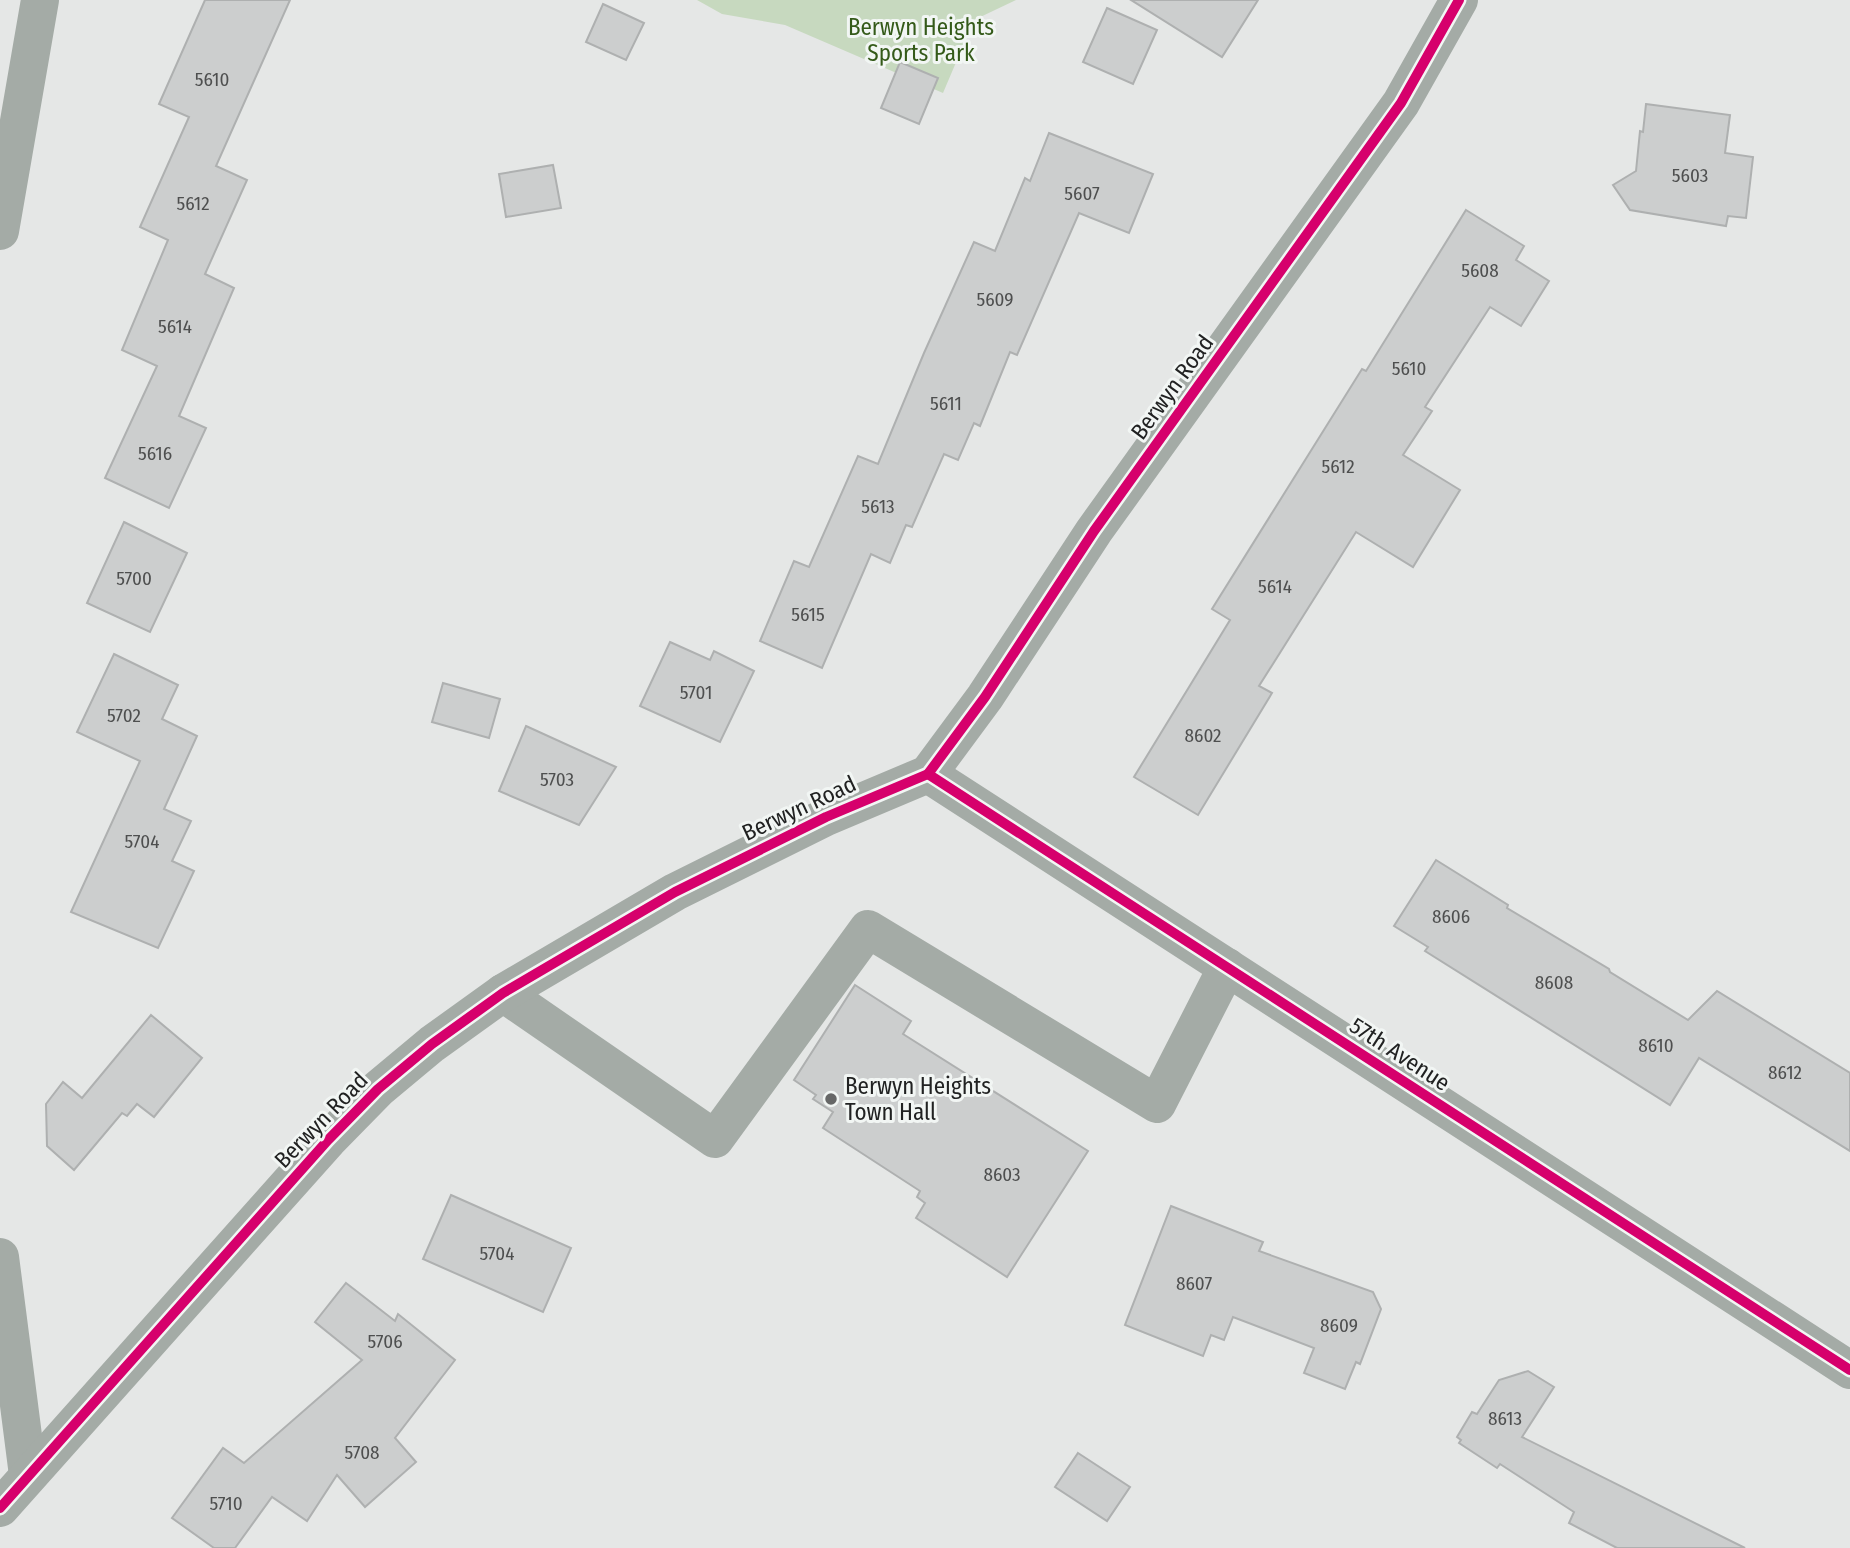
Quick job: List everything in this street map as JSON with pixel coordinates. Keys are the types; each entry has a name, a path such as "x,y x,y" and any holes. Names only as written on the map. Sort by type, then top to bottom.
{"street":[{"path":"0,231 40,0"},
{"name":"Berwyn Road","path":"0,1508 328,1140 370,1097 432,1044 503,993 674,892 827,817 928,774 985,697 1094,531 1401,103 1459,0"},
{"name":"57th Avenue","path":"928,774 1850,1370"},
{"path":"503,993 715,1139 868,929 1157,1104 1227,967"},
{"path":"0,1257 28,1475"}],"green space":[{"name":"Berwyn Heights Sports Park","path":"697,0 1016,0 974,20 943,93 785,25 722,14"}],"building":[{"path":"205,0 290,0 216,166 247,180 205,274 234,288 179,416 206,428 169,508 105,478 157,366 122,350 168,240 140,227 189,117 159,104"},
{"path":"1131,0 1258,0 1222,57"},
{"path":"603,4 644,23 626,60 586,42"},
{"path":"1107,8 1157,30 1133,84 1083,62"},
{"path":"900,62 938,78 919,124 881,108"},
{"path":"1646,104 1730,115 1725,153 1753,157 1746,218 1728,216 1726,226 1630,210 1613,185 1636,171"},
{"path":"1049,133 1153,174 1129,233 1079,213 1017,355 1010,352 980,426 974,423 958,460 944,454 912,527 906,525 890,563 871,554 822,668 760,641 794,561 809,567 858,456 878,464 974,242 995,251 1025,178 1030,181"},
{"path":"553,165 561,208 506,217 499,174"},
{"path":"1466,210 1524,246 1516,260 1549,281 1521,326 1490,307 1425,407 1432,411 1403,455 1460,490 1413,567 1356,532 1259,686 1272,693 1198,815 1134,777 1230,620 1212,609 1362,369 1366,371"},
{"path":"124,522 187,553 150,632 87,603"},
{"path":"670,642 710,660 714,651 754,671 720,742 640,706"},
{"path":"114,654 178,685 162,719 197,736 164,809 191,821 172,861 194,871 158,948 71,912 140,761 77,732"},
{"path":"443,683 500,699 489,738 432,722"},
{"path":"526,726 616,767 579,825 499,791"},
{"path":"1436,860 1508,905 1507,908 1688,1020 1717,991 1850,1073 1850,1151 1699,1058 1670,1105 1425,951 1428,947 1394,926"},
{"path":"855,985 911,1021 903,1034 1088,1151 1007,1277 916,1218 925,1203 917,1197 920,1191 823,1128 833,1112 813,1099 816,1095 794,1080"},
{"path":"151,1015 202,1058 154,1117 137,1104 127,1116 122,1113 74,1170 47,1146 46,1104 63,1082 82,1098"},
{"path":"451,1195 571,1248 543,1312 423,1259"},
{"path":"1171,1206 1263,1242 1259,1251 1373,1292 1381,1309 1360,1364 1356,1362 1345,1389 1304,1373 1314,1348 1233,1317 1224,1340 1211,1335 1203,1356 1125,1325"},
{"path":"346,1283 395,1321 398,1314 455,1360 395,1438 416,1462 365,1507 337,1475 307,1521 272,1497 235,1548 214,1548 172,1518 223,1448 244,1463 362,1360 315,1322"},
{"path":"1528,1371 1554,1387 1522,1437 1745,1548 1617,1548 1569,1523 1574,1512 1500,1464 1497,1468 1459,1443 1461,1440 1457,1437 1472,1412 1477,1414 1499,1380"},
{"path":"1078,1453 1130,1487 1107,1521 1055,1487"}],"cycle path":[{"path":"0,1508 328,1140 378,1089 432,1044 503,993 675,892 826,817 928,774 985,697 1094,531 1401,103 1459,0"},
{"path":"928,774 1850,1370"}],"place":[{"name":"Berwyn Heights Town Hall","path":"831,1099"}]}
